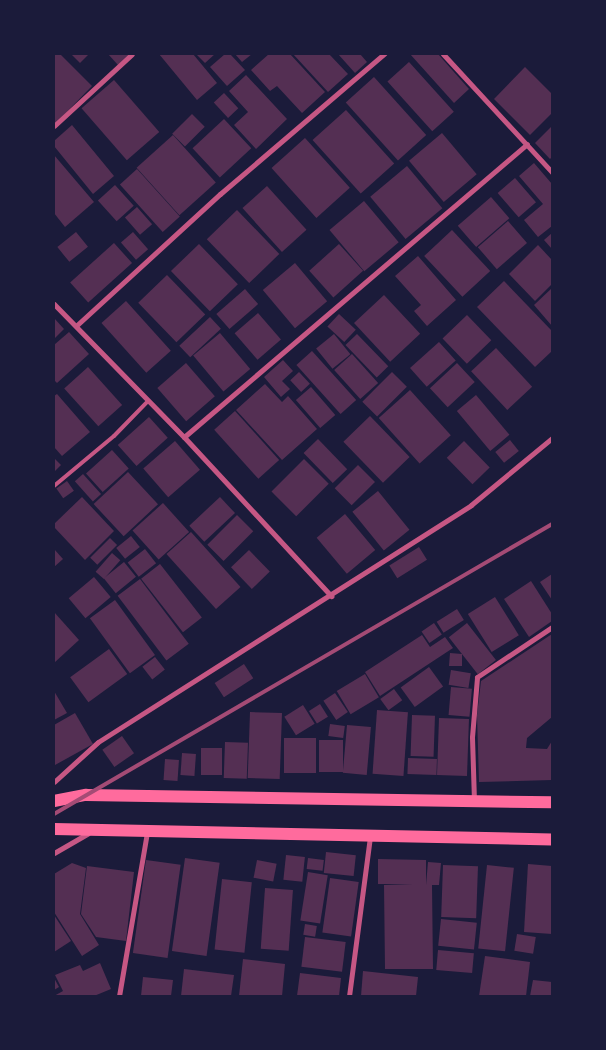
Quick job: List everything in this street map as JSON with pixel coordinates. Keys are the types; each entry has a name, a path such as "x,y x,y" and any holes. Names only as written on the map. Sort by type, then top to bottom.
{"main road":[{"path":"54,801 86,794 552,802"},
{"path":"54,830 552,839"}],"street":[{"path":"54,126 132,54"},
{"path":"77,325 220,194 384,54"},
{"path":"443,54 552,172"},
{"path":"184,438 527,144"},
{"path":"54,304 77,325 331,596"},
{"path":"54,782 98,742 223,661 331,596 471,504 552,438"},
{"path":"474,802 472,737 477,677 552,626"},
{"path":"54,853 92,831"},
{"path":"119,996 147,832"},
{"path":"349,996 370,836"}],"lane":[{"path":"54,486 107,441 148,401"}],"building":[{"path":"54,54 60,54 92,86 54,125"},
{"path":"71,54 89,54 80,63"},
{"path":"108,54 130,54 118,65"},
{"path":"159,54 193,54 217,83 197,100"},
{"path":"196,54 215,54 205,63"},
{"path":"225,54 230,54 245,70 227,86 210,67"},
{"path":"235,54 252,54 242,62"},
{"path":"269,54 290,54 325,92 302,113 277,86 270,91 251,70"},
{"path":"293,54 329,54 348,74 328,92"},
{"path":"338,54 360,54 367,62 355,73"},
{"path":"410,54 438,54 469,89 454,103"},
{"path":"409,62 454,112 432,131 387,81"},
{"path":"525,67 552,94 552,113 530,135 494,99"},
{"path":"246,75 287,119 256,149 234,125 248,112 229,91"},
{"path":"374,77 426,135 398,160 346,102"},
{"path":"114,80 159,132 127,160 82,108"},
{"path":"224,93 238,108 228,118 214,103"},
{"path":"346,110 394,164 361,194 313,140"},
{"path":"192,114 205,127 185,147 172,134"},
{"path":"224,119 251,148 220,178 193,148"},
{"path":"72,125 114,176 93,194 54,146 54,141"},
{"path":"552,126 552,157 550,159 535,143"},
{"path":"442,133 477,174 444,202 409,161"},
{"path":"173,135 216,183 179,215 137,168"},
{"path":"305,138 350,188 316,218 272,168"},
{"path":"54,155 94,202 65,227 54,213"},
{"path":"534,163 552,184 552,226 538,237 524,220 543,204 519,176"},
{"path":"407,166 442,208 406,239 370,197"},
{"path":"137,169 180,217 163,232 120,184"},
{"path":"515,178 536,202 519,217 498,193"},
{"path":"115,185 134,206 117,221 98,200"},
{"path":"267,186 306,230 282,252 242,208"},
{"path":"491,197 509,218 476,247 458,226"},
{"path":"364,201 399,242 364,271 330,230"},
{"path":"137,207 152,224 140,235 125,217"},
{"path":"237,210 279,254 249,283 207,239"},
{"path":"508,221 527,243 497,269 478,247"},
{"path":"452,230 490,271 462,297 424,256"},
{"path":"76,232 88,247 69,262 57,247"},
{"path":"133,232 148,249 136,260 121,242"},
{"path":"552,233 552,249 544,240"},
{"path":"114,243 132,263 88,303 70,282"},
{"path":"199,244 238,284 210,311 171,271"},
{"path":"339,244 363,271 333,298 309,271"},
{"path":"538,245 552,260 552,284 535,301 509,274"},
{"path":"418,256 456,300 427,326 414,311 421,305 395,276"},
{"path":"295,263 327,301 295,328 263,290"},
{"path":"167,275 205,315 176,342 138,303"},
{"path":"504,281 552,331 552,351 535,367 477,307"},
{"path":"552,288 552,326 534,305"},
{"path":"245,289 258,304 229,329 216,314"},
{"path":"384,295 420,334 390,362 354,323"},
{"path":"126,301 171,351 146,373 101,323"},
{"path":"258,313 281,339 258,360 235,333"},
{"path":"339,314 356,330 344,342 327,326"},
{"path":"467,315 491,340 467,364 443,339"},
{"path":"210,317 221,329 190,357 179,346"},
{"path":"54,318 64,329 54,339"},
{"path":"69,332 89,354 57,383 54,380 54,345"},
{"path":"220,333 250,369 223,392 193,355"},
{"path":"334,334 350,354 332,369 316,348"},
{"path":"357,334 388,366 377,377 345,345"},
{"path":"439,342 456,361 427,387 410,368"},
{"path":"496,348 532,387 507,410 471,371"},
{"path":"312,351 356,400 341,414 296,365"},
{"path":"352,354 378,383 360,399 334,370"},
{"path":"283,360 293,371 282,381 290,389 281,397 264,377"},
{"path":"186,363 215,396 186,421 157,388"},
{"path":"457,363 475,382 448,407 430,388"},
{"path":"88,367 122,405 98,426 64,388"},
{"path":"299,372 310,384 301,392 290,380"},
{"path":"392,372 407,387 377,417 362,402"},
{"path":"265,384 282,402 288,396 317,429 282,460 236,410"},
{"path":"311,387 335,415 320,428 296,400"},
{"path":"410,390 451,435 420,463 379,418"},
{"path":"57,394 90,432 62,456 54,447 54,396"},
{"path":"476,395 509,435 490,451 457,411"},
{"path":"235,411 279,460 258,479 214,430"},
{"path":"370,416 410,457 383,483 343,442"},
{"path":"149,417 168,438 137,466 118,445"},
{"path":"318,439 347,469 333,483 304,453"},
{"path":"510,440 519,451 504,463 495,452"},
{"path":"175,441 200,470 168,497 143,469"},
{"path":"464,441 490,468 472,484 447,458"},
{"path":"112,450 129,469 103,492 86,473"},
{"path":"54,458 61,465 54,472"},
{"path":"304,459 329,484 296,516 271,492"},
{"path":"358,465 375,482 352,505 335,488"},
{"path":"128,472 158,504 124,536 94,504"},
{"path":"83,474 101,494 93,501 75,481"},
{"path":"67,481 74,491 63,498 56,488"},
{"path":"378,491 409,530 384,551 352,512"},
{"path":"82,497 114,531 85,560 54,527 54,524"},
{"path":"220,497 235,513 204,542 189,526"},
{"path":"163,503 189,532 159,559 133,530"},
{"path":"345,514 375,550 347,574 317,538"},
{"path":"237,515 253,531 224,561 207,545"},
{"path":"191,532 241,587 216,609 166,554"},
{"path":"131,536 140,547 125,559 116,548"},
{"path":"110,538 117,545 97,565 90,558"},
{"path":"419,547 427,560 397,578 389,566"},
{"path":"54,549 63,559 54,567"},
{"path":"145,549 156,563 139,577 128,563"},
{"path":"249,550 270,572 252,589 231,567"},
{"path":"112,553 120,560 104,579 96,572"},
{"path":"124,562 136,577 116,593 104,578"},
{"path":"160,564 202,618 183,632 141,579"},
{"path":"552,574 552,600 540,582"},
{"path":"94,577 111,597 85,618 69,598"},
{"path":"140,579 189,644 166,661 118,596"},
{"path":"531,581 552,614 552,621 529,637 504,599"},
{"path":"495,597 519,635 492,652 468,614"},
{"path":"115,600 155,655 130,673 90,618"},
{"path":"457,609 464,620 444,633 437,622"},
{"path":"54,612 79,640 54,663"},
{"path":"434,623 442,635 429,643 422,631"},
{"path":"467,623 496,660 478,674 449,637"},
{"path":"552,634 552,717 527,738 526,748 547,749 552,741 552,780 479,782 477,715 481,681"},
{"path":"422,635 430,647 445,637 453,648 380,696 365,672"},
{"path":"109,649 127,674 88,702 70,677"},
{"path":"450,653 462,654 462,666 449,666"},
{"path":"155,657 165,670 152,679 142,667"},
{"path":"244,664 253,678 224,697 215,683"},
{"path":"429,667 443,686 415,707 401,688"},
{"path":"451,670 471,673 468,688 449,685"},
{"path":"365,674 379,697 351,714 337,691"},
{"path":"451,687 472,689 469,717 449,715"},
{"path":"394,689 402,700 388,710 380,699"},
{"path":"54,691 67,713 54,720"},
{"path":"335,693 348,712 336,720 323,701"},
{"path":"320,704 328,717 317,724 309,711"},
{"path":"303,705 315,724 296,735 284,717"},
{"path":"377,710 408,712 403,776 373,774"},
{"path":"250,712 282,713 280,779 248,778"},
{"path":"75,713 93,744 55,765 54,725"},
{"path":"412,715 435,716 434,757 411,756"},
{"path":"439,718 469,719 467,776 437,775"},
{"path":"330,724 345,726 343,738 328,736"},
{"path":"347,725 371,727 367,775 343,773"},
{"path":"122,736 134,753 114,767 102,750"},
{"path":"284,738 316,738 316,773 284,773"},
{"path":"319,740 343,740 343,772 319,772"},
{"path":"225,742 248,743 247,779 224,778"},
{"path":"201,748 222,748 222,775 201,775"},
{"path":"182,753 196,754 194,776 180,775"},
{"path":"408,758 437,759 436,775 407,774"},
{"path":"165,759 179,760 178,781 164,780"},
{"path":"326,852 356,855 354,876 324,873"},
{"path":"286,855 305,857 302,882 283,880"},
{"path":"185,858 220,863 207,956 172,951"},
{"path":"308,858 324,860 323,871 307,869"},
{"path":"378,859 426,860 426,885 428,862 441,863 439,885 432,885 433,969 385,969 384,885 413,884 378,884"},
{"path":"146,860 181,865 168,958 133,953"},
{"path":"257,860 277,864 273,881 254,878"},
{"path":"72,863 86,868 80,914 99,945 82,956 54,912 54,874"},
{"path":"528,864 552,866 552,934 524,932"},
{"path":"443,865 478,866 476,918 441,917"},
{"path":"487,865 514,868 505,951 478,949"},
{"path":"87,866 134,872 126,941 96,937 81,914"},
{"path":"308,872 328,875 320,924 300,920"},
{"path":"330,878 359,882 351,937 322,932"},
{"path":"222,879 252,882 244,953 215,950"},
{"path":"265,888 293,890 289,951 261,949"},
{"path":"54,915 71,941 54,952"},
{"path":"441,919 477,923 474,950 438,946"},
{"path":"305,924 317,926 315,937 303,935"},
{"path":"517,934 536,937 533,954 514,951"},
{"path":"305,937 346,942 342,972 301,967"},
{"path":"438,950 474,953 472,973 436,970"},
{"path":"485,956 530,962 526,996 479,996"},
{"path":"243,959 285,964 282,996 239,996"},
{"path":"100,963 111,989 94,996 54,996 63,991 55,975 80,965 83,971"},
{"path":"184,969 234,975 231,996 181,996"},
{"path":"363,971 418,977 416,996 361,996"},
{"path":"300,973 341,978 339,996 297,996"},
{"path":"143,977 173,980 171,996 141,996"},
{"path":"54,978 59,987 54,990"},
{"path":"533,980 552,982 552,996 530,996"}],"railway":[{"path":"54,814 552,524"}]}
